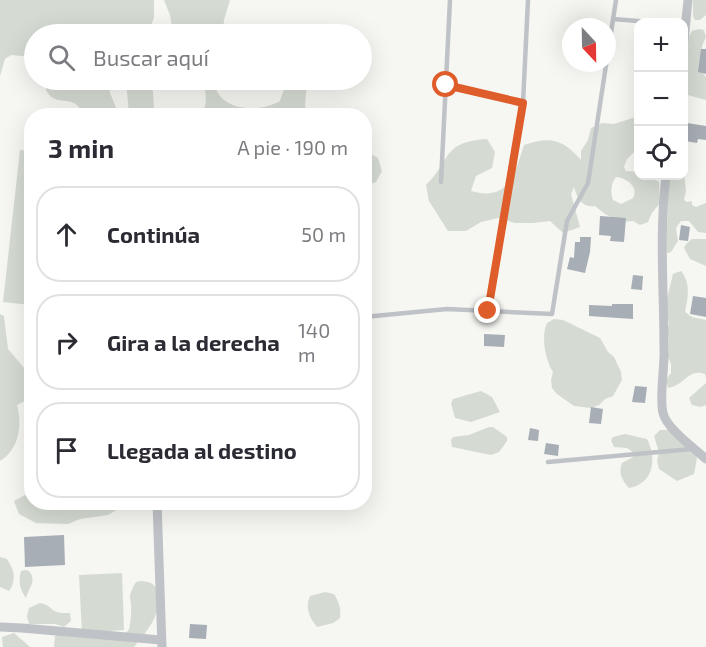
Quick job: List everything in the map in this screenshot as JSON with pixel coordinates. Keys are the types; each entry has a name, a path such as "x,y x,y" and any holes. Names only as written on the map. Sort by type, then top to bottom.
{"street":[{"path":"685,18 688,0"},
{"path":"665,180 661,213 663,412 668,422 706,459"},
{"path":"0,627 161,644 157,510"}],"lane":[{"path":"441,182 450,0"},
{"path":"488,311 523,103 528,0"},
{"path":"614,18 616,0"},
{"path":"616,19 634,21"},
{"path":"372,316 447,309 552,314 567,221 588,183 606,72"},
{"path":"446,85 523,103"},
{"path":"548,462 694,448"}],"shaded area":[{"path":"0,0 154,0 154,18 151,24 24,24 24,56 11,55 5,59 0,76"},
{"path":"164,0 230,0 224,24 171,24"},
{"path":"693,0 706,0 706,15 700,20 695,20 693,16"},
{"path":"704,30 706,37 702,46 701,71 706,77 706,100 688,95 688,38 692,31"},
{"path":"46,90 110,90 116,108 79,108 74,103 50,96"},
{"path":"127,90 153,90 154,108 128,108"},
{"path":"205,90 217,90 230,104 250,108 204,108"},
{"path":"284,90 306,90 306,108 261,108 280,101"},
{"path":"634,118 634,152 627,159 624,167 626,171 634,172 634,180 659,182 660,203 648,222 640,225 633,221 621,222 595,206 583,204 574,187 571,194 580,227 563,233 550,221 515,223 498,218 481,222 466,231 448,231 429,201 426,185 454,148 462,144 487,139 495,152 492,168 476,176 471,191 494,192 502,189 508,183 524,145 549,140 556,141 581,160 581,151 588,140 591,128 602,123 614,124","holes":["616,177 628,181 634,190 633,198 621,204 613,200 611,191 614,179"]},
{"path":"20,150 24,150 24,304 3,302"},
{"path":"372,155 378,158 382,171 376,182 372,184"},
{"path":"668,180 685,180 684,200 692,201 692,205 696,207 706,203 706,233 698,232 689,221 681,221 676,228 678,241 671,252 667,253"},
{"path":"692,239 706,239 706,266 690,259 684,248"},
{"path":"681,271 686,280 688,296 685,312 692,317 706,320 706,377 705,374 694,373 668,388 666,380 671,373 671,364 668,357 669,323 665,307 673,274"},
{"path":"0,314 4,316 8,349 24,368 24,402 17,405 18,436 12,450 0,461"},
{"path":"554,319 563,320 600,338 608,352 614,357 622,380 613,396 605,399 599,405 591,408 574,406 552,388 553,372 546,354 544,334 547,323"},
{"path":"706,383 706,405 701,407 692,405 689,398"},
{"path":"481,391 492,397 500,412 471,422 455,418 451,403 453,399"},
{"path":"493,427 507,437 507,441 499,452 491,455 452,447 453,437 469,435"},
{"path":"660,430 668,430 694,451 697,458 694,474 677,481 659,469 657,461 659,452 654,436"},
{"path":"625,434 647,439 652,454 648,476 637,486 629,488 620,470 622,463 633,457 634,453 627,448 614,447 611,440 613,437"},
{"path":"24,496 24,510 116,510 108,515 80,519 68,524 36,523 19,514 14,501"},
{"path":"0,557 7,559 13,571 14,579 9,591 0,587"},
{"path":"21,571 29,571 32,578 26,598 20,582"},
{"path":"122,573 124,630 82,633 79,575"},
{"path":"141,581 154,586 158,594 158,605 152,623 134,647 54,647 55,636 58,633 105,639 114,638 128,631 131,617 131,592 136,582"},
{"path":"325,592 334,594 336,597 340,608 340,618 333,623 317,627 312,620 308,604 310,596"},
{"path":"40,603 58,612 70,613 71,621 64,627 55,624 29,624 27,616 29,608"},
{"path":"14,633 30,647 3,647 2,637"}],"building":[{"path":"701,49 706,49 706,74 698,72"},
{"path":"688,123 706,126 706,140 698,139 697,143 688,142"},
{"path":"600,216 626,218 624,242 610,241 611,236 599,235"},
{"path":"681,225 690,227 688,241 679,240"},
{"path":"580,237 591,237 585,273 567,269 570,257 574,258 575,242 580,242"},
{"path":"633,275 643,276 642,290 631,289"},
{"path":"693,296 706,298 706,317 690,314"},
{"path":"612,304 633,304 633,319 589,316 589,305 612,306"},
{"path":"484,334 505,335 504,347 484,346"},
{"path":"635,386 647,387 645,403 632,402"},
{"path":"591,407 603,409 601,424 589,423"},
{"path":"530,428 539,430 538,441 528,440"},
{"path":"546,443 559,445 558,456 544,454"},
{"path":"64,535 65,565 25,567 24,537"},
{"path":"190,624 207,625 206,639 189,638"}],"route":[{"path":"446,85 523,103 488,311"}]}
